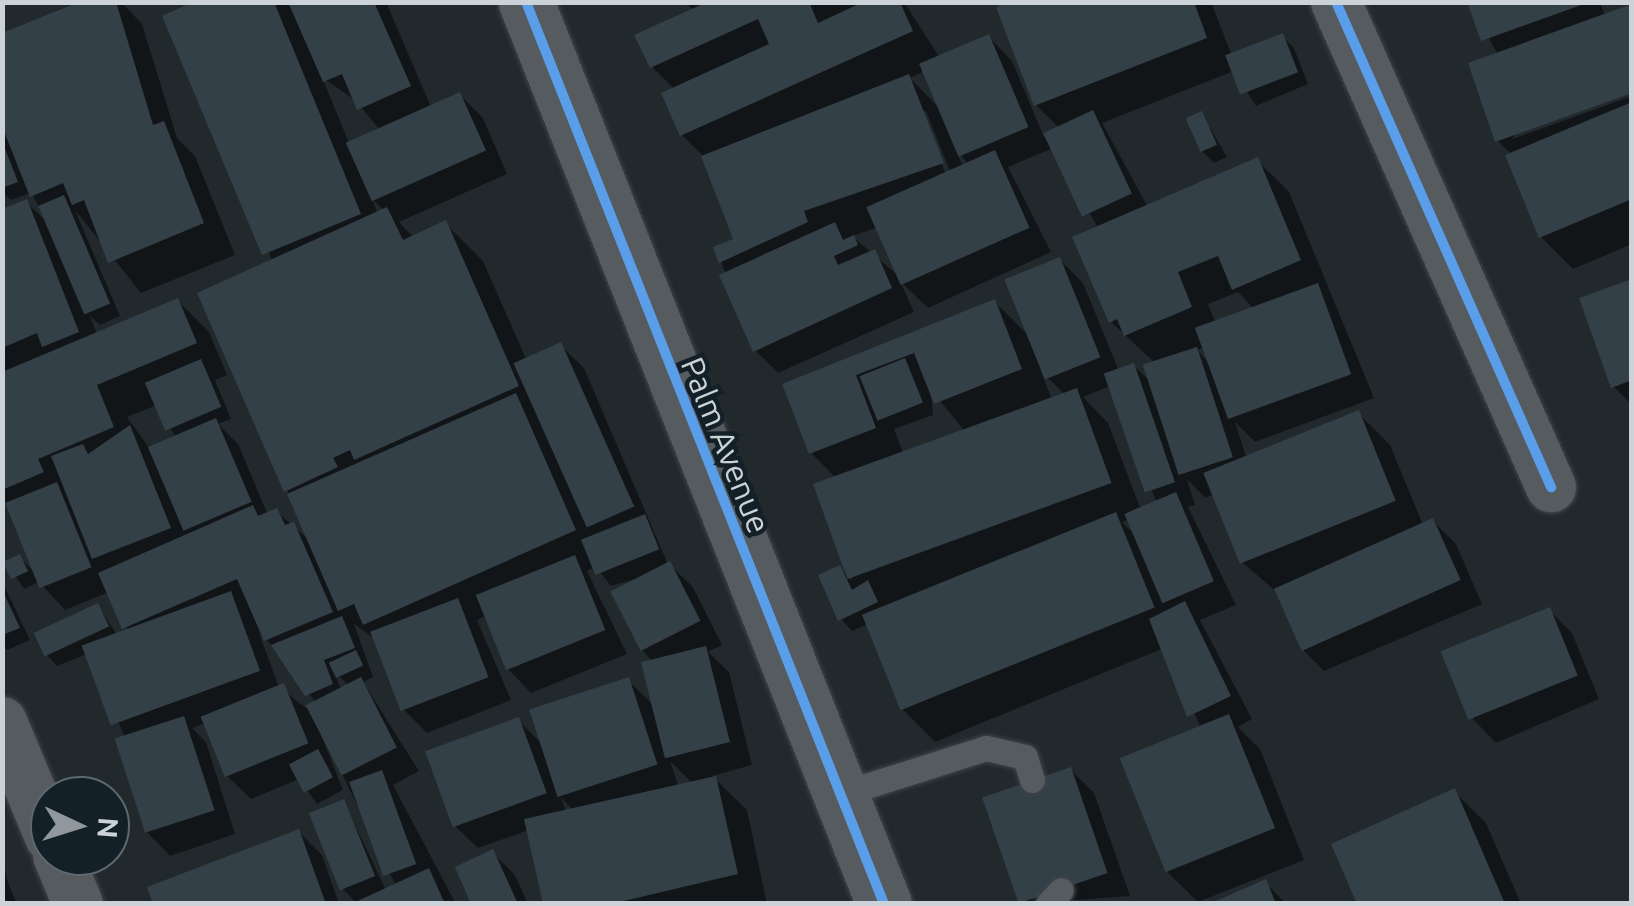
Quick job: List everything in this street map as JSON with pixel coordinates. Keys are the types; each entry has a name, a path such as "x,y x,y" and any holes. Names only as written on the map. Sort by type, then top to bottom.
{"street":[{"name":"Palm Avenue","path":"526,2 884,904"},
{"path":"1336,2 1551,487"},
{"path":"2,722 30,789"},
{"path":"66,876 78,904"}],"lane":[{"path":"838,794 986,748 1024,757 1032,780"}],"building":[{"path":"79,2 116,2 153,125 164,121 204,223 108,263 84,200 72,205 63,183 30,197 2,126 2,33"},
{"path":"193,2 274,2 361,214 262,255 162,16"},
{"path":"288,2 374,2 411,86 357,110 342,74 323,82"},
{"path":"707,2 809,2 818,23 863,2 900,2 913,31 680,136 661,93 769,44 758,19 650,68 634,35"},
{"path":"1008,2 1194,2 1207,38 1034,106 996,7"},
{"path":"1467,2 1586,2 1587,3 1481,41"},
{"path":"1632,4 1632,93 1495,142 1468,63"},
{"path":"1283,33 1298,72 1240,94 1225,55"},
{"path":"989,34 1028,127 959,157 919,64"},
{"path":"909,74 944,163 804,211 808,222 719,263 713,247 733,239 701,156"},
{"path":"460,92 486,150 372,201 346,143"},
{"path":"1632,102 1632,199 1539,238 1505,155"},
{"path":"1093,110 1132,193 1082,217 1043,133"},
{"path":"1202,111 1217,145 1201,152 1186,118"},
{"path":"2,141 18,182 2,188"},
{"path":"995,150 1030,228 901,285 866,207"},
{"path":"1258,157 1301,260 1232,290 1218,256 1178,272 1192,307 1124,336 1117,319 1109,323 1072,237"},
{"path":"64,195 110,304 84,315 38,206"},
{"path":"27,199 79,332 42,347 37,333 2,348 2,209"},
{"path":"387,207 403,240 446,220 519,386 354,460 350,450 333,458 338,467 284,492 197,293"},
{"path":"835,222 843,240 854,235 858,245 834,256 838,265 875,249 892,288 753,352 719,275"},
{"path":"1060,257 1100,357 1045,380 1004,279"},
{"path":"1632,279 1632,380 1611,388 1579,298"},
{"path":"1318,283 1351,374 1228,419 1195,328"},
{"path":"178,298 197,343 97,385 114,427 38,459 44,472 2,490 2,372"},
{"path":"995,299 1022,369 934,404 914,353 856,375 876,428 809,454 782,384"},
{"path":"561,342 634,506 587,528 513,363"},
{"path":"1197,347 1233,457 1179,475 1143,365"},
{"path":"905,358 923,403 878,421 860,376"},
{"path":"201,359 221,407 165,431 145,383"},
{"path":"1134,363 1175,482 1145,493 1104,373"},
{"path":"1077,388 1112,483 847,579 813,484"},
{"path":"516,393 576,530 363,625 354,604 338,611 287,494"},
{"path":"1359,410 1396,501 1240,564 1203,473"},
{"path":"216,418 252,502 183,531 148,447"},
{"path":"130,425 171,528 92,559 51,456 83,444 88,454"},
{"path":"57,482 91,567 40,588 5,503"},
{"path":"1176,492 1214,581 1162,603 1124,514"},
{"path":"253,505 258,516 277,508 285,525 294,522 333,612 264,641 237,579 122,629 98,573"},
{"path":"1116,512 1155,607 901,710 862,615"},
{"path":"645,514 659,549 595,575 581,540"},
{"path":"1433,518 1461,580 1302,651 1274,589"},
{"path":"20,554 28,571 11,579 3,562"},
{"path":"575,555 605,630 506,670 476,595"},
{"path":"670,561 700,621 641,651 610,591"},
{"path":"840,565 852,590 868,580 878,602 838,621 818,575"},
{"path":"2,589 20,628 2,635"},
{"path":"231,591 260,671 111,725 82,645"},
{"path":"458,598 488,677 401,711 370,632"},
{"path":"1185,601 1231,696 1187,717 1149,619"},
{"path":"98,603 109,627 45,657 34,633"},
{"path":"1550,607 1578,676 1468,720 1441,651"},
{"path":"342,616 355,648 324,660 333,684 305,696 271,645"},
{"path":"706,646 730,742 665,758 641,662"},
{"path":"356,650 363,665 336,678 329,663"},
{"path":"361,677 397,747 342,776 306,705"},
{"path":"629,677 657,764 558,797 529,709"},
{"path":"284,683 308,743 225,777 201,717"},
{"path":"1229,714 1275,828 1166,872 1120,758"},
{"path":"184,716 215,810 145,833 130,776 127,776 115,739"},
{"path":"519,717 547,793 453,827 425,751"},
{"path":"318,749 333,777 304,793 289,764"},
{"path":"1071,767 1107,873 1019,904 982,798"},
{"path":"382,770 416,864 383,876 349,782"},
{"path":"716,776 738,874 611,904 543,904 524,819"},
{"path":"1455,788 1505,904 1357,904 1331,844"},
{"path":"344,799 375,876 340,890 309,813"},
{"path":"299,829 326,904 153,904 147,887"},
{"path":"493,849 518,904 471,904 455,867"},
{"path":"429,868 445,904 351,904"},
{"path":"1266,879 1276,904 1209,904"}],"cycle path":[{"path":"526,2 884,904"},
{"path":"1336,2 1551,487"}]}
